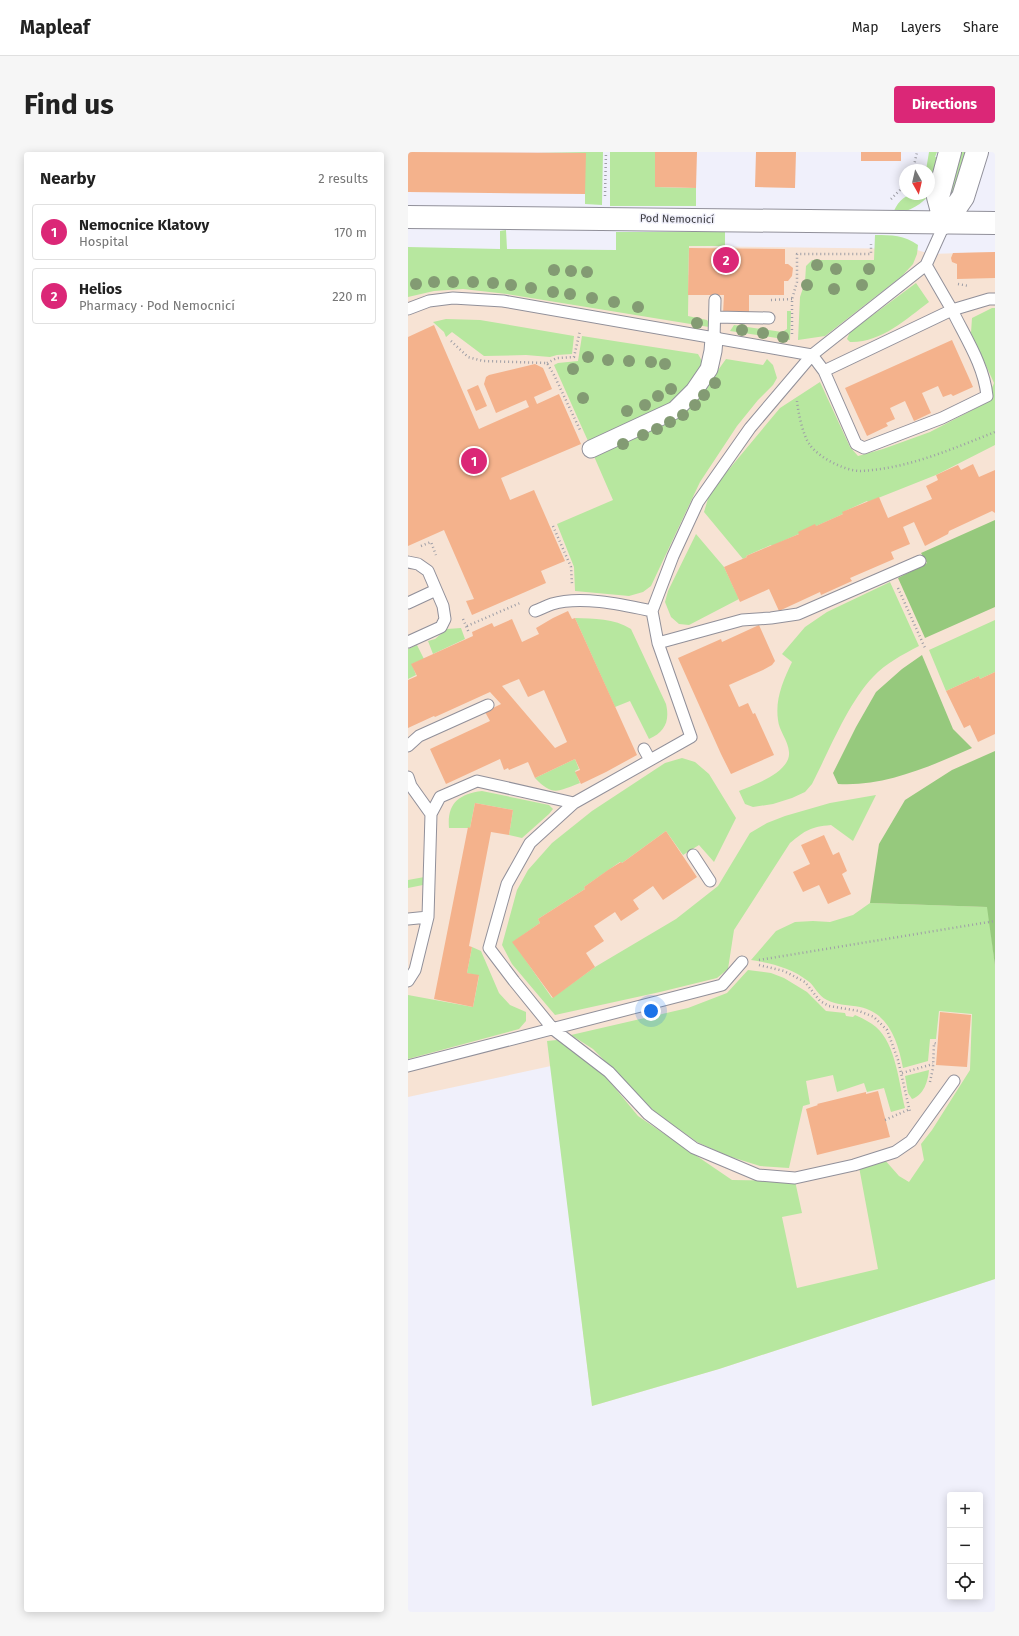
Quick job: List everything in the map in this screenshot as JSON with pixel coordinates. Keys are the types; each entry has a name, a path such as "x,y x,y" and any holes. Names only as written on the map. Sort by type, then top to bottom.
{"street":[{"path":"945,223 938,197 950,152"},
{"path":"945,223 963,197 977,152"},
{"name":"Pod Nemocnicí","path":"408,217 995,223"},
{"path":"587,442 675,410 694,391 709,369 714,339"}],"lane":[{"path":"945,223 926,265 812,355 750,428 698,502 673,556 652,611 658,643 691,736 574,803 530,843 507,884 489,948 553,1029 609,1072 648,1114 694,1148 758,1175 795,1178 854,1165 895,1152 911,1141 954,1081"},
{"path":"408,309 429,300 453,298 503,301 812,355 824,371 856,444 864,448 942,418 986,396 986,385 975,356 952,310 926,265"},
{"path":"824,371 952,310 989,299 995,299"},
{"path":"714,339 716,300"},
{"path":"715,317 769,318"},
{"path":"658,643 742,620 798,614 920,561"},
{"path":"408,562 418,564 428,571 443,606 445,619 441,627 408,642"},
{"path":"408,603 436,590"},
{"path":"535,611 553,604 571,601 613,603 652,611"},
{"path":"408,746 419,736 488,705"},
{"path":"644,749 650,760"},
{"path":"408,777 411,786 431,814"},
{"path":"408,981 415,970 428,917 431,814 440,797 476,781 574,803"},
{"path":"694,855 710,881"},
{"path":"408,919 428,917"},
{"path":"408,1066 722,985 742,962"}],"path":[{"path":"914,164 917,152"},
{"path":"790,351 792,337 792,299 797,282 797,254 871,254 871,222"},
{"path":"953,279 956,284 973,286"},
{"path":"451,341 468,357 483,362 547,363 557,358 574,357 580,331"},
{"path":"547,363 587,442"},
{"path":"554,526 571,567"},
{"path":"891,573 924,648"},
{"path":"742,962 995,921"},
{"path":"742,962 784,972 805,982 820,1001 829,1006 859,1011 874,1017 887,1030 894,1046 910,1109 909,1115"},
{"path":"928,1085 931,1079 934,1043 937,1044"},
{"path":"902,1073 933,1064"},
{"path":"885,1120 910,1109 914,1105"}],"shaded area":[{"path":"689,246 914,249 930,254 995,252 995,906 988,908 995,966 995,1279 719,1369 592,1406 551,1066 408,1097 408,256 689,275"}],"green space":[{"path":"538,152 603,152 602,205 585,204 585,153"},
{"path":"610,152 655,152 655,187 696,188 696,206 610,206"},
{"path":"929,152 937,152 935,157 942,159 939,179 935,177 935,164 927,164"},
{"path":"958,152 968,152 959,183 949,199"},
{"path":"902,200 924,200 915,207 893,214 898,204"},
{"path":"506,230 507,249 616,250 616,232 725,232 725,246 689,246 688,316 707,320 709,327 507,294 463,289 434,291 408,297 408,247 500,249 500,231"},
{"path":"875,235 898,236 908,239 918,245 917,254 913,264 902,276 825,336 798,340 800,297 805,282 806,266 812,260 874,260"},
{"path":"916,283 929,302 892,329 872,339 850,342 847,339 850,332"},
{"path":"995,308 995,445 936,475 868,502 867,501 843,512 843,514 746,556 747,557 743,559 704,512 710,492 780,408 820,382 850,447 858,456 883,449 930,432 986,403 994,383 971,333 972,318"},
{"path":"787,311 791,311 790,340 730,331 734,325 782,332 787,329"},
{"path":"446,319 480,320 574,336 572,354 550,357 526,355 484,356 452,332 446,337 444,332 433,322"},
{"path":"582,336 698,354 702,361 702,368 693,382 671,403 588,441 554,365 558,363 578,361"},
{"path":"726,359 763,365 767,359 773,365 777,378 773,385 758,400 737,426 700,482 651,586 643,592 629,596 575,591 574,567 557,524 613,500 593,454 706,387"},
{"path":"995,520 995,607 925,638 898,578 927,563 921,553"},
{"path":"696,534 724,567 739,599 689,625 679,624 671,617 665,602 668,591"},
{"path":"890,582 919,646 883,668 864,688 847,714 812,784 805,792 773,804 753,807 745,804 739,791 778,772 788,759 789,752 787,743 780,728 777,712 783,683 792,662 782,654 805,627 827,612"},
{"path":"575,618 611,621 631,629 666,704 667,721 659,733 649,739 630,701 615,707"},
{"path":"995,620 995,672 980,679 979,676 946,691 929,650"},
{"path":"461,628 465,639 433,654 428,641 435,639 447,629"},
{"path":"417,645 424,659 412,664 416,675 408,679 408,649"},
{"path":"922,655 953,729 972,748 940,762 890,779 855,784 838,784 833,773 856,727 876,692 902,669"},
{"path":"995,751 995,966 987,907 870,903 879,844 905,800 952,770"},
{"path":"682,758 695,762 709,774 736,818 714,862 699,845 683,855 666,831 622,863 620,862 584,887 585,889 538,919 540,923 513,942 552,998 595,967 676,919 718,886 750,833 767,823 785,816 830,803 876,795 853,841 831,825 809,830 790,843 734,930 728,969 717,978 555,1015 512,964 502,945 517,890 528,870 552,843 592,811 665,763"},
{"path":"575,759 579,769 575,771 580,783 556,791 547,788 535,778"},
{"path":"482,791 549,805 553,809 522,838 509,835 513,810 475,803 470,828 449,828 450,813 456,802 466,795"},
{"path":"430,876 423,885 408,888 408,880"},
{"path":"870,903 988,907 995,966 995,1279 719,1369 592,1406 547,1041 557,1040 577,1053 606,1077 638,1116 732,1180 795,1181 802,1213 782,1217 797,1288 878,1269 859,1167 884,1159 899,1176 909,1182 924,1160 921,1144 932,1130 970,1070 972,1014 939,1011 936,1039 930,1039 928,1061 903,1068 895,1039 885,1022 878,1015 870,1010 860,1007 831,1002 821,996 802,976 788,969 751,960 776,931 795,922 830,922 853,915"},
{"path":"472,947 481,951 499,993 510,1005 526,1012 526,1021 519,1029 408,1059 408,995 473,1007 479,976 467,973"},
{"path":"748,970 771,973 784,978 807,992 826,1011 845,1013 846,1016 853,1017 855,1015 876,1027 883,1034 888,1043 896,1065 905,1108 891,1112 884,1088 867,1092 864,1083 837,1092 833,1075 806,1081 810,1104 803,1106 789,1168 760,1166 728,1156 697,1142 655,1112 593,1049 571,1035 688,1008 727,993"},
{"path":"929,1070 925,1087 920,1094 912,1099 908,1093 905,1076"}],"building":[{"path":"408,152 586,153 585,194 408,192"},
{"path":"655,152 697,152 696,188 655,187"},
{"path":"756,152 796,152 795,188 755,187"},
{"path":"861,152 901,152 901,161 861,161"},
{"path":"689,248 785,249 785,264 788,264 793,268 792,276 788,281 784,281 784,295 749,295 749,314 723,314 724,295 688,295"},
{"path":"995,252 995,278 957,279 957,264 952,262 951,258 953,253"},
{"path":"434,325 479,429 529,407 526,400 496,413 484,384 486,377 535,364 543,368 552,389 534,397 537,404 559,394 581,444 501,478 510,500 534,490 565,561 541,571 546,583 472,615 466,601 474,599 444,530 408,546 408,337"},
{"path":"952,340 973,387 953,396 951,394 943,397 938,386 922,393 931,413 914,421 905,401 890,408 895,419 886,423 888,426 867,436 845,388"},
{"path":"478,385 487,406 476,411 467,390"},
{"path":"973,464 979,477 995,470 995,513 992,511 949,531 948,534 925,546 914,522 903,527 910,544 891,552 894,559 850,578 852,581 821,595 820,592 779,611 769,589 740,602 724,567 747,557 746,556 799,534 798,532 815,524 816,526 843,514 842,512 879,497 888,518 932,499 926,486 938,480 936,475 958,465 961,470"},
{"path":"568,611 572,619 575,618 637,755 581,784 575,772 580,770 575,759 535,778 528,762 509,770 508,768 504,770 500,759 446,784 430,749 490,721 485,712 501,704 490,692 408,728 408,680 417,676 411,664 473,636 472,632 492,623 494,627 512,619 522,642 539,634 536,628","holes":["519,679 528,697 544,690 567,742 555,748 502,686"]},
{"path":"759,625 775,661 772,665 763,670 729,685 739,707 748,703 753,714 755,713 774,755 731,774 678,658 721,639 722,642"},
{"path":"995,672 995,734 978,742 970,725 964,728 946,691 979,676 980,679"},
{"path":"475,803 513,810 509,835 491,832 469,946 472,947 467,973 479,975 473,1007 434,999 468,827 470,828"},
{"path":"666,831 697,877 663,900 653,886 633,900 639,909 621,921 615,912 594,926 604,941 586,953 595,967 553,998 512,942 540,923 538,919 585,889 584,887 608,870 621,862 622,863"},
{"path":"824,835 833,855 839,852 847,871 842,874 851,894 828,904 819,885 803,892 793,872 810,864 801,845"},
{"path":"940,1012 971,1015 967,1067 936,1065"},
{"path":"878,1091 890,1137 817,1155 806,1109 818,1105 817,1104 866,1092 866,1094"}],"place":[{"name":"Helios","path":"726,260"},
{"name":"Nemocnice Klatovy","path":"474,461"}]}
